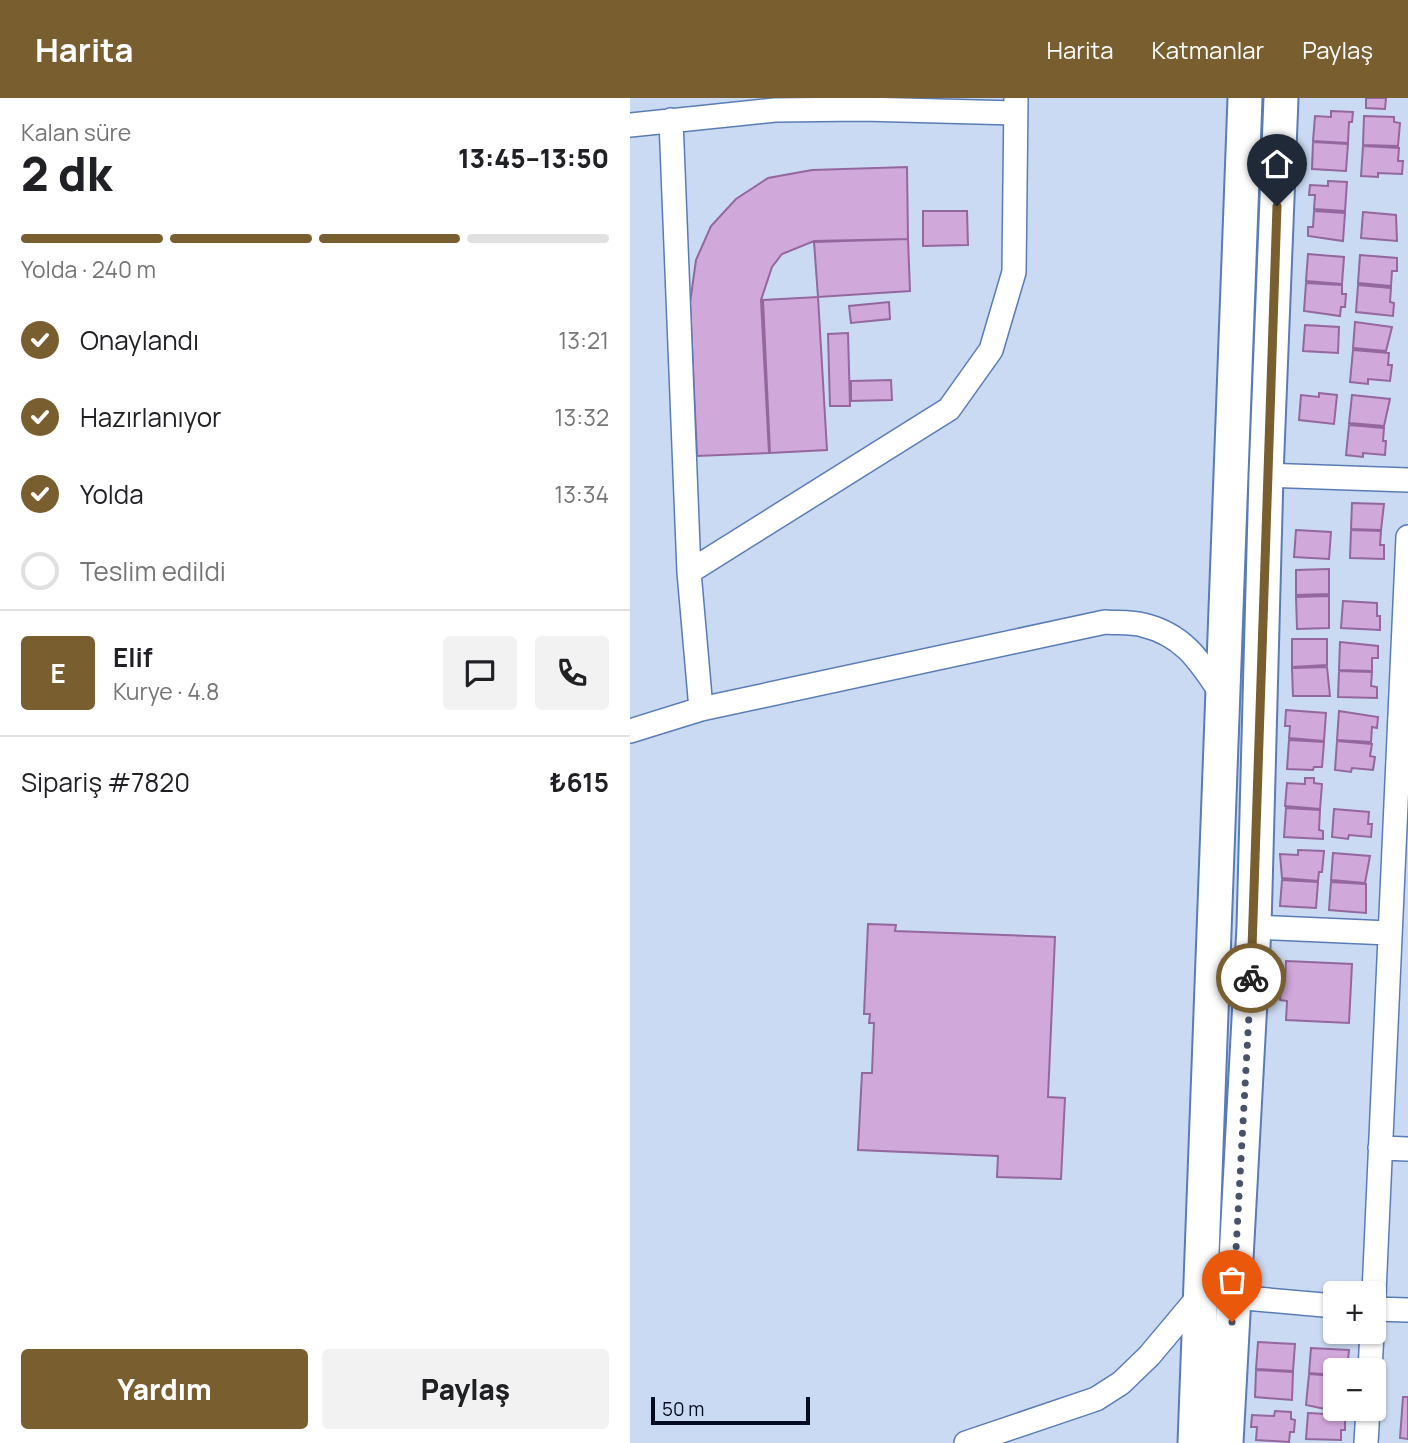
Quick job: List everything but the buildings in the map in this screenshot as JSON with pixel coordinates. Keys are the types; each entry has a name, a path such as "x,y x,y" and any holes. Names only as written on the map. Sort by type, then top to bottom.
{"street":[{"path":"1195,1443 1245,98"},
{"path":"1226,1443 1254,928 1266,475 1281,98"},
{"path":"630,125 775,110 1015,106 1014,272 991,350 949,409 689,572"},
{"path":"670,120 689,572 701,709"},
{"path":"1266,475 1408,480"},
{"path":"1374,1281 1380,1148 1397,996 1390,933 1408,537"},
{"path":"630,732 701,709 1105,622 1143,625 1174,638 1196,655 1223,696"},
{"path":"1254,928 1390,933"},
{"path":"1380,1148 1408,1149"},
{"path":"1201,1294 1323,1305"},
{"path":"966,1443 1096,1399 1121,1383 1149,1356 1201,1294"},
{"path":"1386,1309 1408,1310"},
{"path":"1366,1443 1367,1421"}],"way so far":[{"path":"1232,1322 1251,978"}],"route":[{"path":"1251,978 1277,206"}]}
